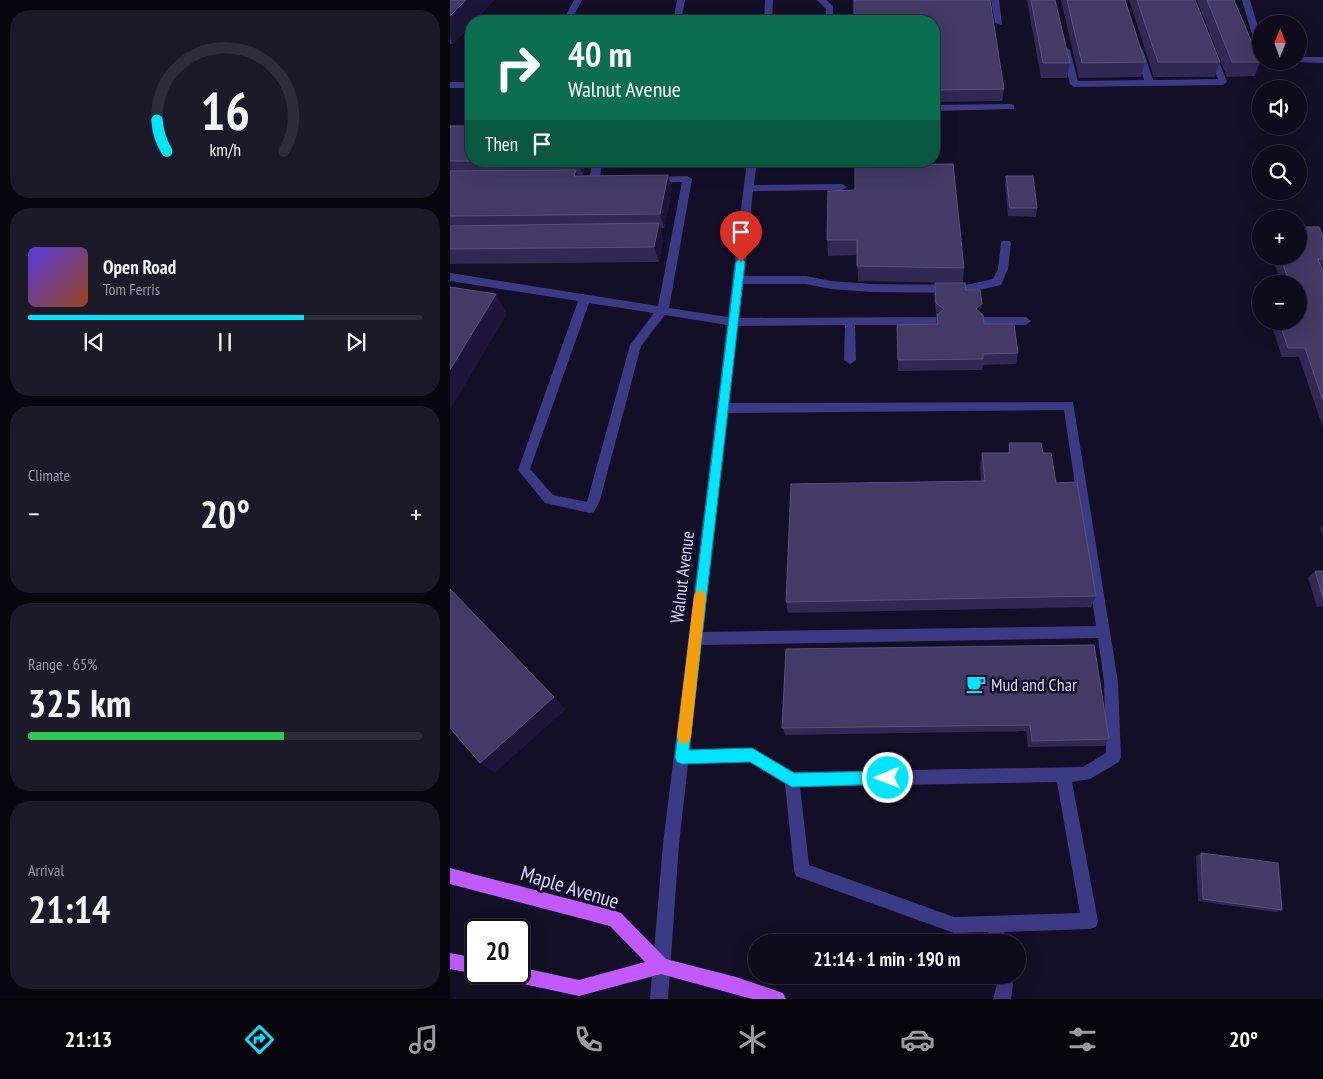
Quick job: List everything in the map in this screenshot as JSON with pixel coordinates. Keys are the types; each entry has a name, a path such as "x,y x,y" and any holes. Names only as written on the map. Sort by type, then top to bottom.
{"main road":[{"name":"Maple Avenue","path":"450,876 615,919 661,966"},
{"path":"450,961 465,964"},
{"path":"530,977 579,988 661,966 777,999"}],"street":[{"path":"570,15 578,0"},
{"path":"679,15 682,0"},
{"path":"769,15 770,0"},
{"path":"821,0 830,8 829,15"},
{"path":"995,0 999,23"},
{"path":"1246,0 1252,20"},
{"path":"1063,37 1074,84 1223,82 1209,46"},
{"path":"1135,37 1149,83"},
{"path":"1308,60 1323,60"},
{"path":"450,85 465,84"},
{"path":"940,108 1011,107"},
{"path":"594,180 597,167"},
{"name":"Walnut Avenue","path":"659,999 669,860 751,167"},
{"path":"585,298 524,470 549,499 590,508 594,500 636,345 663,310 671,234 687,179 640,180"},
{"path":"749,188 842,187"},
{"path":"738,280 806,280 831,285 871,288 966,289 997,282 1003,269 1006,243"},
{"path":"450,277 733,322 936,321"},
{"path":"981,321 1026,320"},
{"path":"850,322 850,360"},
{"path":"682,757 752,755 792,780 1085,774 1114,757 1111,682 1069,405 722,408"},
{"path":"695,639 1104,632"},
{"path":"792,780 802,870 954,925 1090,921 1063,774"},
{"path":"994,924 996,934"},
{"path":"1002,999 1005,984"}],"building":[{"path":"450,0 466,0 450,16"},
{"path":"854,0 990,0 1004,89 940,90 940,15 854,15"},
{"path":"1031,0 1055,0 1070,63 1043,63"},
{"path":"1067,0 1125,0 1145,62 1082,63"},
{"path":"1137,0 1195,0 1220,62 1158,62"},
{"path":"1207,0 1234,0 1252,43 1252,62 1232,62"},
{"path":"450,126 465,126 465,161 450,161"},
{"path":"940,164 953,164 964,268 857,266 857,240 827,240 828,191 855,190 855,167 940,167"},
{"path":"576,170 574,176 668,175 660,214 450,216 450,171"},
{"path":"1006,176 1033,176 1037,208 1010,208"},
{"path":"659,223 654,247 450,249 450,226"},
{"path":"1307,227 1319,227 1323,236 1323,259 1318,259 1323,272 1323,308 1321,308 1323,313 1323,401 1305,348 1288,348 1282,330 1307,330 1307,275 1287,275 1283,265 1307,265"},
{"path":"935,283 965,283 966,290 980,290 982,304 976,309 983,315 984,324 1014,324 1018,353 983,354 983,359 898,360 897,325 938,324 937,315 944,309 936,303"},
{"path":"450,287 496,294 450,370"},
{"path":"1009,443 1041,443 1043,453 1051,453 1056,483 1077,482 1096,596 786,602 791,484 985,481 982,453 1010,453"},
{"path":"1315,571 1323,571 1323,598"},
{"path":"450,589 554,697 480,763 450,728"},
{"path":"1094,645 1109,739 1032,741 1030,725 782,728 786,649"},
{"path":"1201,853 1278,863 1282,910 1203,899"}],"slow traffic":[{"path":"684,737 700,596"}],"place":[{"name":"Mud and Char","path":"976,684"}],"route":[{"path":"741,262 722,408 682,757 752,755 792,780 888,778"}]}
